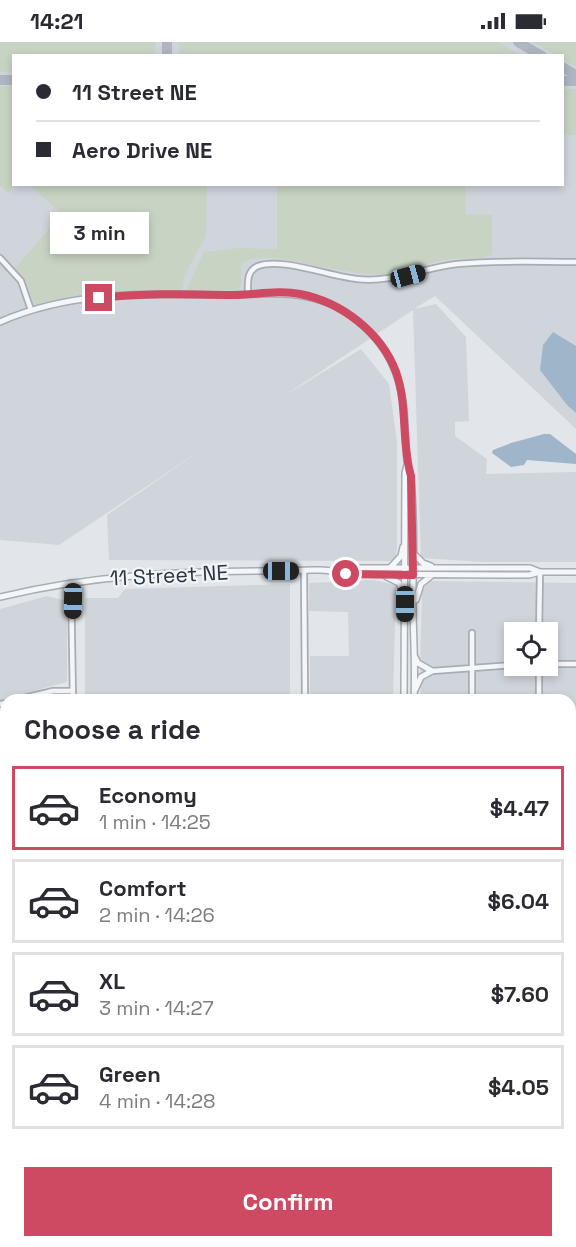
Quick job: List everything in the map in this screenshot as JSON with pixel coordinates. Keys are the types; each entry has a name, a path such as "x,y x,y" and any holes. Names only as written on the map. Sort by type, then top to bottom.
{"street":[{"path":"0,258 21,281 32,310"},
{"path":"248,294 248,276 252,270 262,265 276,265 357,279 376,280 394,279 456,264 576,262"},
{"path":"0,322 32,310 65,303 147,294 299,294 324,302 351,316 378,342 395,370 403,398 407,464 411,476 414,554 414,691"},
{"path":"404,694 405,473 407,464"},
{"path":"390,568 401,556 406,535"},
{"path":"414,554 423,563 440,568"},
{"name":"11 Street NE","path":"339,572 346,568 405,568 433,575 529,575 540,572 576,572"},
{"name":"11 Street NE","path":"414,572 440,568 530,568 540,572"},
{"path":"405,575 414,572 479,568"},
{"path":"304,571 305,694"},
{"name":"11 Street NE","path":"0,597 71,583 178,572 304,571 405,575"},
{"path":"539,622 540,572"},
{"path":"377,574 397,581 405,596"},
{"path":"414,613 421,584 433,575"},
{"path":"40,694 53,691 73,691 71,583"},
{"path":"472,633 472,694"},
{"path":"414,654 418,663 432,670 504,666"},
{"path":"558,664 576,664"},
{"path":"414,691 421,677 432,670"},
{"path":"539,676 539,694"}],"shaded area":[{"path":"0,42 576,42 576,429 435,296 414,309 436,304 466,337 469,421 455,422 455,436 487,459 486,474 576,472 576,562 484,562 421,558 413,310 284,396 361,349 389,384 397,441 396,561 109,560 107,515 204,448 59,545 0,540"},
{"path":"374,580 396,585 393,694 310,694 310,656 349,656 348,612 309,611 309,583"},
{"path":"431,581 576,583 576,694 421,694 422,593 426,584"},
{"path":"290,584 290,694 85,694 85,598 118,598 125,589"},
{"path":"47,596 67,601 67,682 22,694 0,694 0,609"}],"green space":[{"path":"0,42 156,42 154,54 12,54 12,72 0,72"},
{"path":"178,42 500,42 517,54 180,54"},
{"path":"532,42 576,42 576,67 564,60 564,54 554,54"},
{"path":"12,86 12,186 14,186 8,193 0,186 0,87"},
{"path":"564,89 576,89 576,135 564,135"},
{"path":"31,186 207,186 206,237 184,278 182,291 99,295 34,304 26,283 15,268 62,214"},
{"path":"277,186 465,186 466,214 492,215 492,254 488,256 445,260 398,273 378,275 276,258 255,258 241,265 241,285 237,290 187,291 204,252 239,248 277,249"}],"water":[{"path":"553,332 576,346 576,413 540,370 543,345"},
{"path":"550,434 576,454 576,464 527,460 524,465 511,467 492,453 493,450 511,443"}],"taxiway":[{"path":"167,42 167,54"},
{"path":"518,42 539,54"},
{"path":"564,68 576,75"},
{"path":"0,80 12,80"},
{"path":"564,81 576,81"}],"route":[{"path":"99,298 147,294 299,294 334,305 351,316 378,342 395,370 403,398 407,464 411,476 413,575 346,574"}]}
